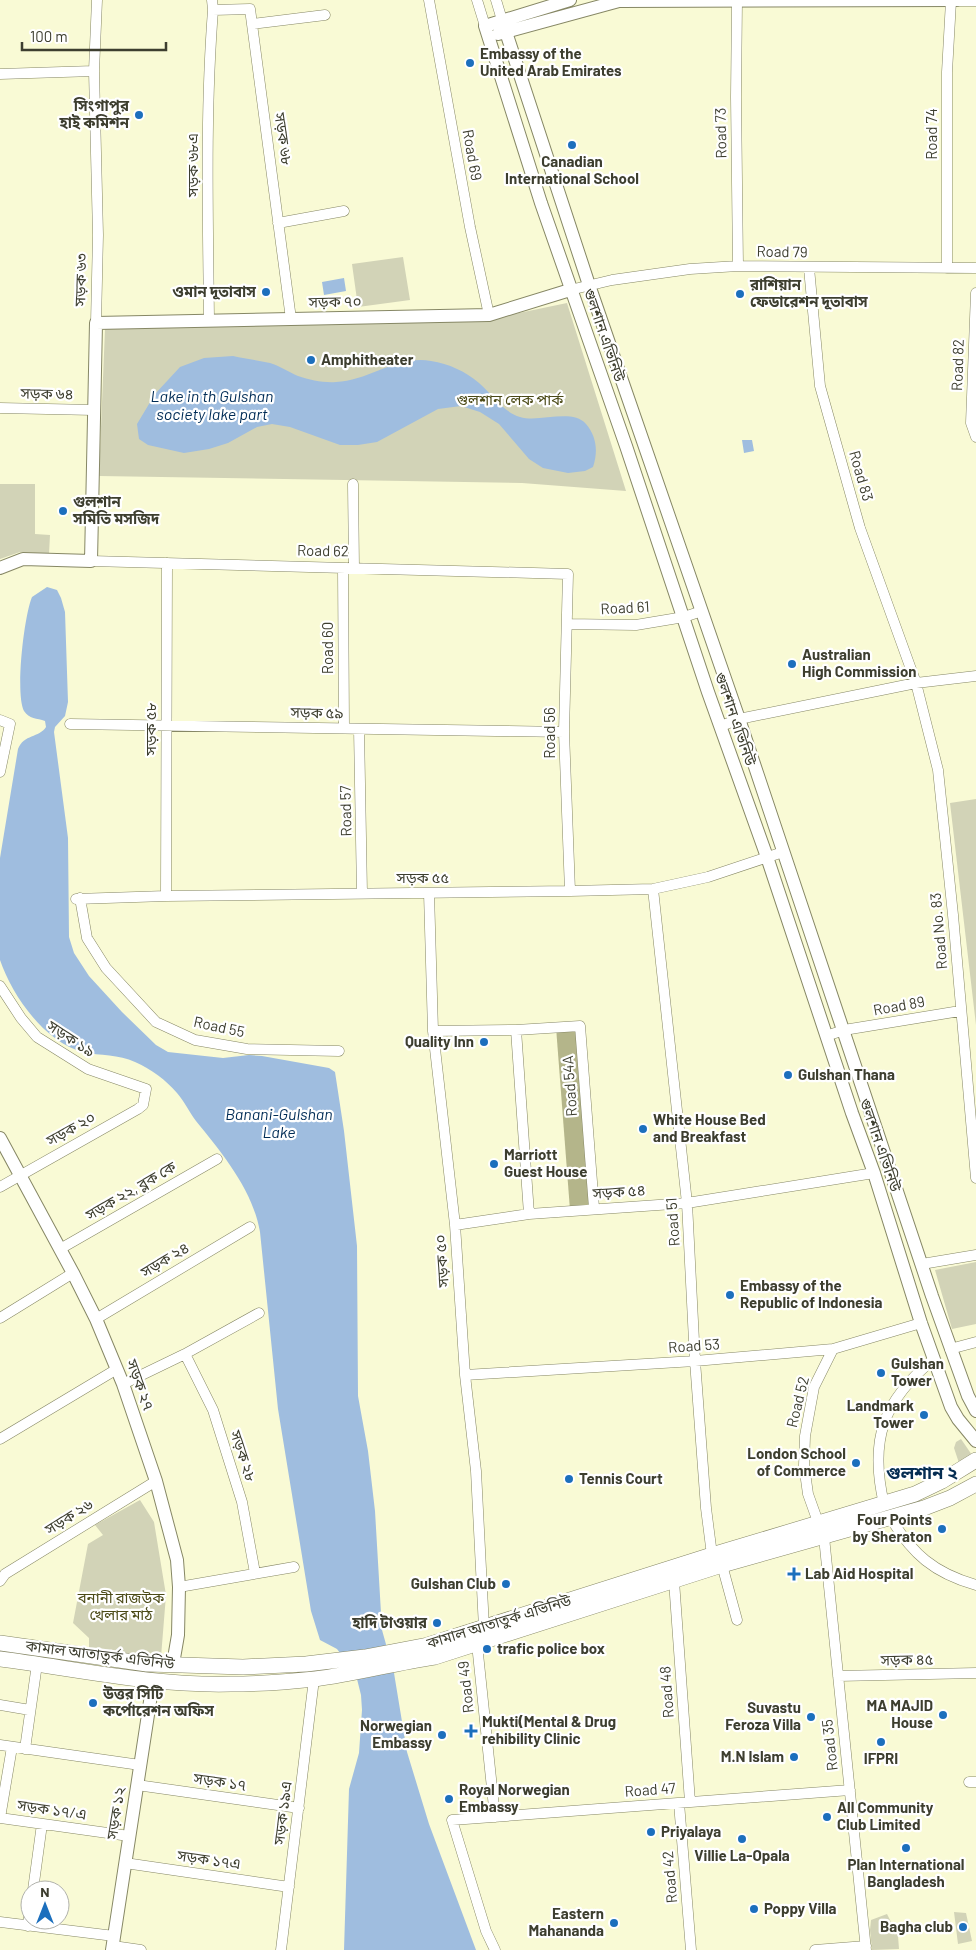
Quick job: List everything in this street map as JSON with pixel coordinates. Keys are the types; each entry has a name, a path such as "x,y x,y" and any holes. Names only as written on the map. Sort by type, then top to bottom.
{"main road":[{"name":"কামাল আতাতুর্ক এভিনিউ","path":"0,1659 153,1682 231,1684 314,1679 348,1673 402,1656 428,1645 479,1634 674,1581 717,1560 824,1537 887,1510 976,1460"},
{"name":"কামাল আতাতুর্ক এভিনিউ","path":"479,1634 717,1560 818,1522 941,1502 976,1484"},
{"name":"কামাল আতাতুর্ক এভিনিউ","path":"0,1643 147,1664 243,1667 402,1656"},
{"path":"170,1682 173,1664"}],"street":[{"name":"সড়ক ৬৩","path":"90,561 98,235 94,71 97,0"},
{"name":"Road 69","path":"429,0 470,227 489,315"},
{"name":"গুলশান এভিনিউ","path":"477,0 570,290 767,857 826,1036 874,1173 921,1323 958,1420 976,1441"},
{"path":"496,0 504,26"},
{"path":"504,26 570,0"},
{"path":"486,31 619,1 976,1"},
{"name":"Road 73","path":"737,1 738,266"},
{"name":"Road 74","path":"947,268 947,72 951,1"},
{"path":"213,5 250,9 252,24 325,15"},
{"name":"সড়ক ৬৮এ","path":"209,321 207,155 213,5"},
{"name":"সড়ক ৬৮","path":"252,24 290,319"},
{"name":"গুলশান এভিনিউ","path":"504,26 589,285 740,719 950,1349 968,1396 976,1411"},
{"path":"0,74 94,71"},
{"path":"278,223 344,211"},
{"name":"Road 79","path":"570,290 589,285 690,269 738,266 976,268"},
{"name":"Road 83","path":"809,268 820,386 860,528 916,683"},
{"name":"সড়ক ৭০","path":"96,323 489,315 570,290"},
{"name":"Road 82","path":"976,293 971,423 976,438"},
{"name":"সড়ক ৬৪","path":"0,408 94,410"},
{"name":"Road 60","path":"344,728 348,568 353,484"},
{"name":"Road 62","path":"0,568 23,559 568,574"},
{"name":"সড়ক ৫৮","path":"166,896 167,563"},
{"name":"Road 56","path":"568,574 564,732 570,891"},
{"name":"Road 61","path":"567,624 636,625 684,617 702,611"},
{"path":"721,726 740,719 916,683 976,676"},
{"name":"Road No. 83","path":"916,683 938,770 976,1178"},
{"path":"0,720 10,724 0,772"},
{"name":"সড়ক ৫৯","path":"70,724 564,732"},
{"name":"Road 57","path":"359,729 362,893"},
{"path":"767,857 783,852"},
{"name":"সড়ক ৫৫","path":"78,899 653,888 708,877 767,857"},
{"name":"Road 51","path":"653,888 687,1203 706,1508 717,1560 737,1620"},
{"name":"সড়ক ৫০","path":"428,893 433,1031 455,1225 465,1375 476,1471 479,1634"},
{"name":"Road 55","path":"78,899 87,938 106,968 156,1022 195,1040 247,1049 339,1051"},
{"name":"সড়ক ১৯","path":"0,986 21,1018 37,1037 88,1069 146,1089"},
{"name":"Road 89","path":"826,1036 844,1030 960,1010"},
{"name":"Road 54A","path":"433,1031 516,1030 580,1026 594,1208"},
{"path":"516,1030 528,1214"},
{"name":"সড়ক ২০","path":"0,1187 138,1109 143,1105 146,1089"},
{"name":"সড়ক ২৭","path":"0,1138 96,1319 123,1384 156,1481 177,1560 179,1587 178,1635 173,1664"},
{"name":"সড়ক ২২, ব্লক কে","path":"60,1249 216,1159"},
{"name":"সড়ক ৫৪","path":"455,1225 528,1214 687,1203 874,1173"},
{"name":"সড়ক ২৪","path":"96,1319 250,1227"},
{"path":"922,1264 976,1255"},
{"path":"0,1318 73,1273"},
{"path":"123,1384 185,1354 259,1313"},
{"name":"Road 53","path":"465,1375 696,1362 833,1349 921,1323"},
{"path":"950,1349 976,1342"},
{"name":"Road 52","path":"818,1522 808,1494 804,1465 805,1436 814,1387 833,1349"},
{"name":"সড়ক ২৮","path":"185,1354 213,1410 242,1502 255,1574"},
{"path":"934,1359 902,1390 885,1420 877,1454 878,1470 887,1510 912,1549 926,1562 943,1573 976,1585"},
{"path":"0,1439 117,1370"},
{"name":"সড়ক ২৬","path":"0,1581 5,1574 156,1481"},
{"name":"Road 35","path":"824,1537 866,1948"},
{"path":"179,1587 294,1567"},
{"name":"Road 48","path":"674,1581 684,1802"},
{"name":"Road 49","path":"479,1634 495,1817"},
{"path":"26,1749 37,1664"},
{"name":"সড়ক ৪৫","path":"838,1676 976,1673"},
{"name":"সড়ক ১৯এ","path":"281,1950 314,1679"},
{"name":"সড়ক ১২","path":"113,1944 153,1682"},
{"path":"0,1706 30,1710"},
{"path":"0,1746 140,1765"},
{"path":"0,1818 12,1747"},
{"name":"সড়ক ১৭","path":"137,1785 299,1808"},
{"name":"Road 47","path":"495,1950 486,1931 452,1820 850,1790"},
{"name":"Road 42","path":"684,1802 691,1950"},
{"name":"সড়ক ১৭/এ","path":"0,1818 129,1836"},
{"path":"34,1880 42,1824"},
{"name":"সড়ক ১৭এ","path":"125,1863 289,1887"},
{"path":"0,1922 20,1925"},
{"path":"47,1930 140,1950"},
{"path":"815,1950 866,1948"}],"green space":[{"path":"403,257 410,300 358,307 352,264"},
{"name":"গুলশান লেক পার্ক","path":"567,303 626,491 522,483 99,476 105,329 490,319"},
{"path":"0,484 35,484 35,534 50,535 49,554 20,552 0,559"},
{"path":"976,799 976,1025 950,803"},
{"path":"580,1026 594,1208 570,1210 556,1027"},
{"path":"976,1262 976,1324 952,1329 935,1270"},
{"path":"961,1439 972,1455 959,1463 954,1448 956,1442"},
{"name":"বনানী রাজউক খেলার মাঠ","path":"140,1500 154,1522 166,1595 161,1657 89,1649 89,1638 73,1623 88,1544 103,1535 95,1525"},
{"name":"Bagha club","path":"954,1912 966,1913 972,1941 958,1944"},
{"path":"887,1914 898,1936 899,1949 872,1950 871,1920"}],"water":[{"path":"344,278 346,291 324,295 322,282"},
{"name":"Lake in th Gulshan society lake part","path":"233,356 270,363 298,376 327,382 348,381 395,365 419,360 444,364 474,379 514,415 528,418 564,416 580,419 590,429 596,445 593,467 585,471 568,473 543,468 529,459 499,424 480,412 461,406 438,409 377,442 358,445 340,445 290,427 272,424 257,427 228,443 209,449 184,453 148,445 139,439 137,424 155,394 180,367 204,358"},
{"path":"742,440 752,440 754,451 744,453"},
{"name":"Banani-Gulshan Lake","path":"47,587 57,590 65,612 68,702 65,716 55,727 54,732 68,838 69,937 74,953 89,976 122,1012 156,1045 168,1052 223,1058 249,1055 262,1056 329,1068 335,1072 344,1131 357,1246 358,1396 368,1451 375,1511 382,1630 394,1673 407,1752 429,1824 476,1950 344,1950 349,1789 359,1753 362,1710 361,1695 357,1679 349,1665 337,1649 320,1640 311,1611 278,1409 260,1232 251,1201 226,1159 196,1121 180,1096 168,1084 152,1071 129,1059 83,1052 69,1047 55,1038 43,1028 21,1002 5,974 0,960 0,858 18,749 24,741 40,733 46,727 45,721 26,714 21,702 20,672 26,620 32,597"}],"place":[{"name":"Embassy of the United Arab Emirates","path":"470,63"},
{"name":"সিংগাপুর হাই কমিশন","path":"139,115"},
{"name":"Canadian International School","path":"572,145"},
{"name":"ওমান দূতাবাস","path":"266,292"},
{"name":"রাশিয়ান ফেডারেশন দূতাবাস","path":"740,294"},
{"name":"Amphitheater","path":"311,360"},
{"name":"গুলশান সমিতি মসজিদ","path":"63,511"},
{"name":"Australian High Commission","path":"792,664"},
{"name":"Quality Inn","path":"484,1042"},
{"name":"Gulshan Thana","path":"788,1075"},
{"name":"White House Bed and Breakfast","path":"643,1129"},
{"name":"Marriott Guest House","path":"494,1164"},
{"name":"Embassy of the Republic of Indonesia","path":"730,1295"},
{"name":"Gulshan Tower","path":"881,1373"},
{"name":"Landmark Tower","path":"924,1415"},
{"name":"London School of Commerce","path":"856,1463"},
{"name":"Tennis Court","path":"569,1479"},
{"name":"Four Points by Sheraton","path":"942,1529"},
{"name":"Lab Aid Hospital","path":"794,1574"},
{"name":"Gulshan Club","path":"506,1584"},
{"name":"হাদি টাওয়ার","path":"437,1623"},
{"name":"trafic police box","path":"487,1649"},
{"name":"উত্তর সিটি কর্পোরেশন অফিস","path":"93,1703"},
{"name":"MA MAJID House","path":"943,1715"},
{"name":"Suvastu Feroza Villa","path":"811,1717"},
{"name":"Mukti(Mental & Drug rehibility Clinic","path":"471,1731"},
{"name":"Norwegian Embassy","path":"442,1735"},
{"name":"IFPRI","path":"881,1742"},
{"name":"M.N Islam","path":"794,1757"},
{"name":"Royal Norwegian Embassy","path":"449,1799"},
{"name":"All Community Club Limited","path":"827,1817"},
{"name":"Priyalaya","path":"651,1832"},
{"name":"Villie La-Opala","path":"742,1839"},
{"name":"Plan International Bangladesh","path":"906,1848"},
{"name":"Poppy Villa","path":"754,1909"},
{"name":"Eastern Mahananda","path":"614,1923"},
{"name":"Bagha club","path":"963,1927"}],"district":[{"name":"গুলশান ২","path":"922,1473"}]}
